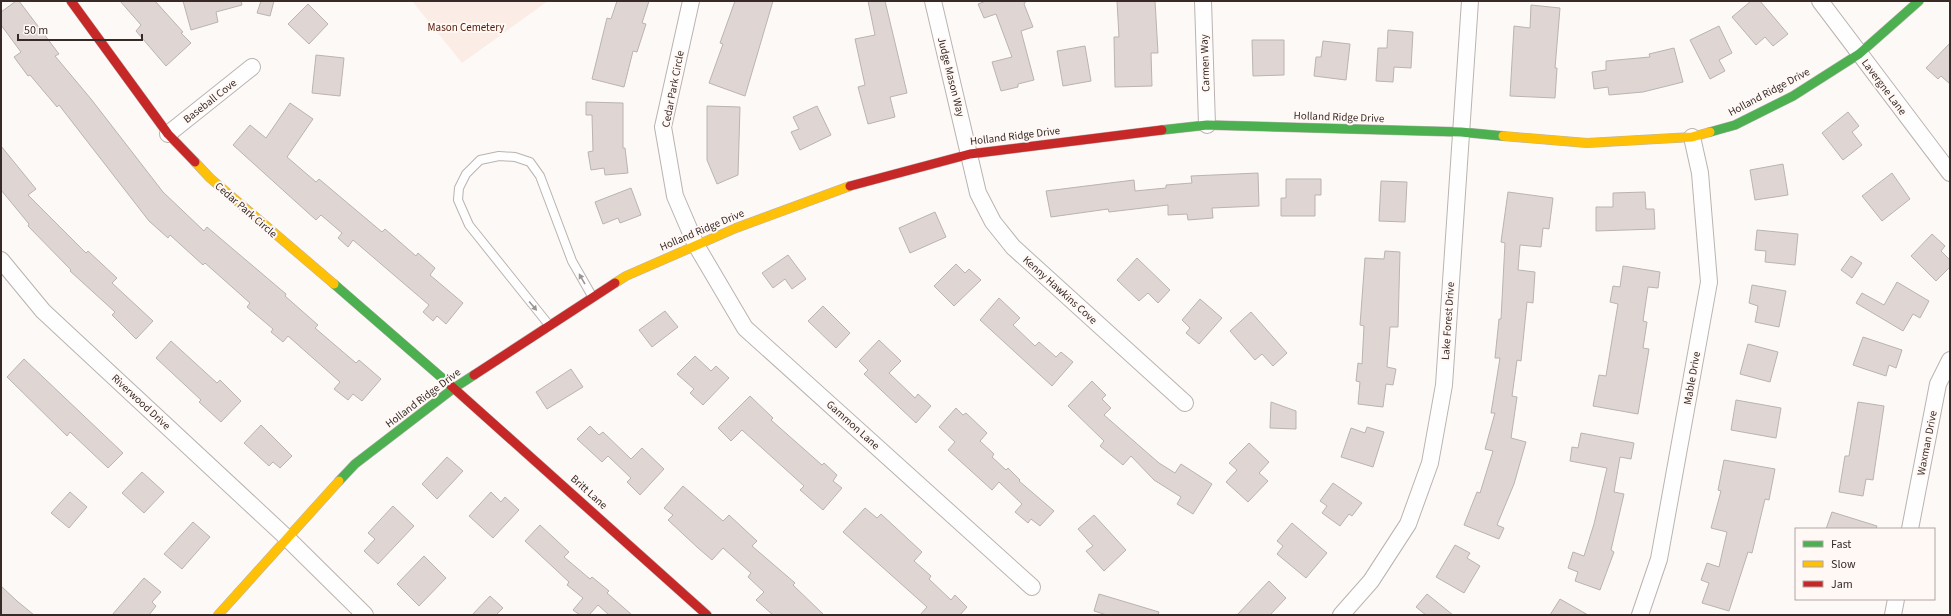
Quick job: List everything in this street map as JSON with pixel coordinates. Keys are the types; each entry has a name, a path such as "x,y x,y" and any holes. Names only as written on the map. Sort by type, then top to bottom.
{"street":[{"name":"Cedar Park Circle","path":"71,1 168,134 210,178 454,388"},
{"name":"Cedar Park Circle","path":"690,1 663,127 675,196 696,245"},
{"name":"Judge Mason Way","path":"933,1 970,154"},
{"name":"Carmen Way","path":"1203,1 1207,125"},
{"name":"Lake Forest Drive","path":"1341,615 1372,581 1408,524 1430,463 1444,385 1470,1"},
{"name":"Lavergne Lane","path":"1820,1 1950,173"},
{"name":"Holland Ridge Drive","path":"218,615 355,464 454,388 626,276 736,228 857,183 970,154 1207,125 1462,132 1587,144 1692,138 1741,122 1793,96 1859,54 1919,1"},
{"name":"Baseball Cove","path":"168,134 252,68"},
{"name":"Mable Drive","path":"1640,615 1659,558 1709,282 1700,173 1692,138"},
{"name":"Kenny Hawkins Cove","path":"970,154 978,193 993,222 1014,247 1185,404"},
{"name":"Gammon Lane","path":"696,245 745,328 1032,587"},
{"name":"Riverwood Drive","path":"1,260 43,311 287,538 365,615"},
{"name":"Waxman Drive","path":"1910,528 1938,384 1950,360"},
{"name":"Britt Lane","path":"454,388 707,615"},
{"path":"1893,615 1896,600"}],"lane":[{"path":"550,326 516,286 469,225 458,200 459,188 466,174 480,160 500,156 515,157 530,162 540,176 572,261 593,298"}],"green space":[{"name":"Mason Cemetery","path":"412,1 548,1 462,63"}],"building":[{"path":"16,1 19,1 59,54 55,56 91,99 163,192 204,231 207,227 286,294 285,296 318,325 315,328 356,363 359,360 381,379 362,401 353,394 348,400 334,389 340,382 288,336 283,342 271,332 273,329 247,307 250,303 205,263 203,265 170,235 168,238 149,221 59,105 57,107 30,75 28,76 14,57 21,52 1,25 1,12"},
{"path":"120,1 155,1 191,43 166,66 136,31 141,25"},
{"path":"183,1 241,1 242,5 216,12 218,22 191,30"},
{"path":"261,1 274,1 270,16 257,13"},
{"path":"617,1 649,1 642,23 646,24 637,52 633,51 624,87 592,79 607,18 611,19"},
{"path":"735,1 773,1 745,96 709,83 723,44 720,43"},
{"path":"868,1 885,1 907,93 890,97 895,117 868,124 858,87 865,85 855,39 875,35"},
{"path":"986,1 1026,1 1024,4 1033,27 1021,31 1034,80 1018,84 1018,87 1001,91 992,62 1012,57 996,14 984,18 978,4"},
{"path":"1117,1 1155,1 1158,53 1151,53 1152,86 1115,87 1114,37 1119,37"},
{"path":"1751,1 1760,1 1788,34 1773,46 1765,37 1756,45 1732,17"},
{"path":"308,4 328,24 309,44 288,24"},
{"path":"1531,5 1560,8 1555,68 1557,68 1555,98 1510,96 1514,26 1530,28"},
{"path":"1719,26 1732,53 1719,60 1725,71 1710,79 1690,40"},
{"path":"1388,30 1413,32 1411,68 1394,67 1393,82 1376,81 1378,48 1387,48"},
{"path":"1252,40 1284,40 1284,75 1253,76"},
{"path":"1323,41 1350,44 1346,80 1314,76 1316,57 1321,57"},
{"path":"1950,43 1950,84 1941,76 1938,79 1926,68"},
{"path":"1085,46 1091,81 1063,86 1057,51"},
{"path":"1674,48 1683,82 1643,92 1609,95 1608,87 1594,89 1592,72 1606,70 1606,61 1650,57 1649,54"},
{"path":"316,55 344,58 340,96 312,93"},
{"path":"586,102 623,103 623,148 625,148 628,173 605,175 604,168 591,170 588,152 593,151 592,115 586,115"},
{"path":"290,103 313,119 287,157 316,182 319,179 382,232 385,229 416,256 418,253 435,268 430,275 463,303 446,324 437,316 433,321 423,312 429,305 353,240 348,247 338,238 342,233 321,215 316,220 233,145 250,125 266,138"},
{"path":"707,106 740,107 738,175 717,184 707,160"},
{"path":"817,106 831,135 800,150 791,132 799,129 793,117"},
{"path":"1848,112 1859,126 1852,132 1862,145 1843,160 1822,133"},
{"path":"1,146 36,189 28,195 86,253 88,251 117,278 112,283 153,321 136,339 112,315 115,312 70,271 71,270 28,226 29,224 1,190"},
{"path":"1783,164 1788,195 1755,200 1750,170"},
{"path":"1258,173 1259,206 1212,208 1213,218 1188,220 1187,214 1168,215 1168,205 1109,212 1108,209 1051,217 1046,191 1134,180 1135,191 1166,188 1166,185 1192,183 1191,176"},
{"path":"1892,173 1910,199 1882,221 1862,196"},
{"path":"1286,179 1321,179 1321,195 1315,195 1315,216 1281,216 1281,198 1286,198"},
{"path":"1381,181 1407,182 1405,222 1379,221"},
{"path":"631,188 641,215 620,223 618,218 603,224 595,202"},
{"path":"1508,192 1553,198 1549,229 1543,228 1541,247 1520,245 1518,270 1535,272 1533,303 1527,302 1521,361 1517,360 1512,396 1517,397 1511,438 1526,442 1514,484 1497,525 1504,528 1499,539 1464,525 1477,492 1480,493 1493,451 1485,449 1495,413 1491,413 1500,358 1495,358 1499,319 1501,319 1505,243 1501,242"},
{"path":"1645,192 1646,209 1654,209 1655,229 1596,231 1596,207 1613,207 1613,193"},
{"path":"935,212 946,237 910,253 899,228"},
{"path":"1757,230 1798,234 1795,265 1765,262 1766,251 1755,250"},
{"path":"1932,234 1945,246 1941,251 1950,260 1950,267 1936,281 1911,256"},
{"path":"1385,251 1400,252 1398,327 1390,327 1387,367 1396,369 1393,385 1386,384 1383,407 1358,404 1360,382 1356,381 1358,363 1362,364 1364,326 1360,325 1365,258 1384,259"},
{"path":"788,255 806,279 792,289 785,279 773,288 762,273"},
{"path":"1851,256 1862,263 1852,278 1841,270"},
{"path":"1137,258 1170,290 1158,303 1148,293 1139,301 1117,280"},
{"path":"956,264 965,273 969,269 981,280 954,306 934,286"},
{"path":"1623,266 1660,272 1658,288 1648,287 1643,321 1647,322 1643,348 1649,349 1638,414 1593,406 1599,375 1606,376 1618,304 1610,302 1613,286 1620,287"},
{"path":"1897,282 1929,301 1920,318 1913,314 1903,331 1856,303 1862,293 1884,305"},
{"path":"1752,285 1786,291 1779,327 1755,322 1758,306 1749,303"},
{"path":"999,298 1020,318 1013,325 1035,346 1039,342 1056,357 1061,352 1073,362 1052,386 980,320"},
{"path":"1200,299 1222,318 1199,344 1186,333 1190,328 1182,320"},
{"path":"823,306 850,333 836,348 808,321"},
{"path":"665,311 678,327 652,347 639,330"},
{"path":"1251,312 1287,353 1273,366 1262,354 1255,360 1230,331"},
{"path":"1863,337 1902,350 1896,368 1889,365 1886,376 1853,365"},
{"path":"879,340 901,361 889,373 915,398 918,394 931,406 916,423 864,374 868,370 859,361"},
{"path":"171,341 217,383 220,380 241,401 221,422 199,402 201,400 156,358"},
{"path":"1748,344 1778,352 1770,382 1740,374"},
{"path":"695,356 711,371 716,366 729,378 703,405 690,393 694,389 677,374"},
{"path":"24,359 123,453 108,468 70,432 67,436 7,377"},
{"path":"571,369 583,387 547,409 536,392"},
{"path":"1092,381 1106,395 1102,399 1111,408 1104,415 1159,463 1175,473 1181,464 1212,484 1193,514 1177,504 1181,497 1154,480 1131,456 1123,465 1100,446 1104,441 1068,406"},
{"path":"750,396 773,418 771,420 822,465 824,463 837,475 833,481 842,488 823,510 800,490 804,486 742,430 731,441 718,428"},
{"path":"1736,400 1781,408 1776,438 1731,430"},
{"path":"1271,402 1296,411 1296,429 1270,428"},
{"path":"1858,402 1884,406 1873,480 1866,479 1863,496 1839,492 1845,456 1849,456"},
{"path":"956,408 963,415 966,413 987,433 980,441 994,454 992,457 1006,470 1008,468 1020,480 1019,481 1054,511 1040,526 1031,519 1028,523 1015,512 1022,504 999,482 992,490 948,450 955,442 939,427"},
{"path":"261,425 292,456 280,468 273,462 269,466 244,443"},
{"path":"590,426 599,435 603,432 631,459 642,448 664,469 640,495 627,482 631,478 608,456 602,462 577,439"},
{"path":"1367,427 1384,432 1373,467 1341,457 1351,428 1365,433"},
{"path":"1581,433 1634,443 1631,459 1620,457 1614,492 1624,494 1611,550 1614,552 1600,590 1575,581 1578,572 1568,568 1573,552 1584,556 1594,524 1607,468 1570,461 1572,447 1578,448"},
{"path":"1249,443 1269,462 1259,473 1268,481 1248,502 1226,482 1237,470 1229,463"},
{"path":"447,457 463,471 437,499 422,484"},
{"path":"1724,460 1775,469 1769,500 1765,499 1752,553 1748,552 1729,611 1702,603 1709,583 1701,580 1707,563 1719,567 1727,532 1711,528 1721,491 1718,490"},
{"path":"142,472 164,492 144,513 122,493"},
{"path":"1333,483 1362,503 1352,516 1349,514 1340,526 1322,513 1327,506 1320,501"},
{"path":"683,486 723,521 729,515 757,541 752,546 795,583 793,585 824,615 773,615 756,600 764,592 748,577 751,573 723,548 712,560 698,548 668,520 673,515 664,508"},
{"path":"70,492 87,507 69,528 51,513"},
{"path":"491,492 501,502 505,497 519,510 493,538 469,516"},
{"path":"393,506 414,526 378,564 364,551 375,539 368,533"},
{"path":"865,508 877,518 881,514 922,552 914,561 931,576 929,579 951,600 955,595 967,607 960,615 920,615 927,607 843,532"},
{"path":"1832,512 1877,526 1876,528 1826,528"},
{"path":"1094,515 1126,550 1104,571 1086,551 1093,546 1078,529"},
{"path":"193,522 210,537 182,569 164,554"},
{"path":"1292,523 1327,553 1306,578 1277,554 1283,546 1277,541"},
{"path":"540,525 569,552 564,557 590,579 592,577 609,591 607,593 632,615 609,615 598,605 589,615 580,615 573,610 583,598 567,585 569,582 525,541"},
{"path":"1455,545 1470,553 1467,558 1480,566 1464,593 1436,577"},
{"path":"424,556 446,578 419,606 397,584"},
{"path":"144,578 161,592 152,602 156,606 149,615 112,615"},
{"path":"1269,581 1286,598 1270,615 1237,615"},
{"path":"1,586 17,601 34,615 1,615"},
{"path":"1099,594 1159,612 1158,615 1107,615 1094,611"},
{"path":"1427,594 1453,615 1426,615 1416,607"},
{"path":"490,596 503,608 496,615 472,615"},
{"path":"1560,599 1588,615 1550,615"}],"traffic: fast":[{"path":"1710,132 1735,125 1793,96 1859,54 1919,1"},
{"path":"1162,130 1207,125 1461,132 1503,136"},
{"path":"334,284 449,384"},
{"path":"339,481 355,464 454,388 474,375"}],"traffic: slow":[{"path":"1503,136 1587,143 1692,137 1710,132"},
{"path":"195,162 210,178 334,284"},
{"path":"615,283 626,276 736,228 850,186"},
{"path":"218,615 339,481"}],"traffic: jam":[{"path":"71,1 168,134 195,162"},
{"path":"850,186 970,154 1162,130"},
{"path":"474,375 615,283"},
{"path":"449,384 707,615"}]}
